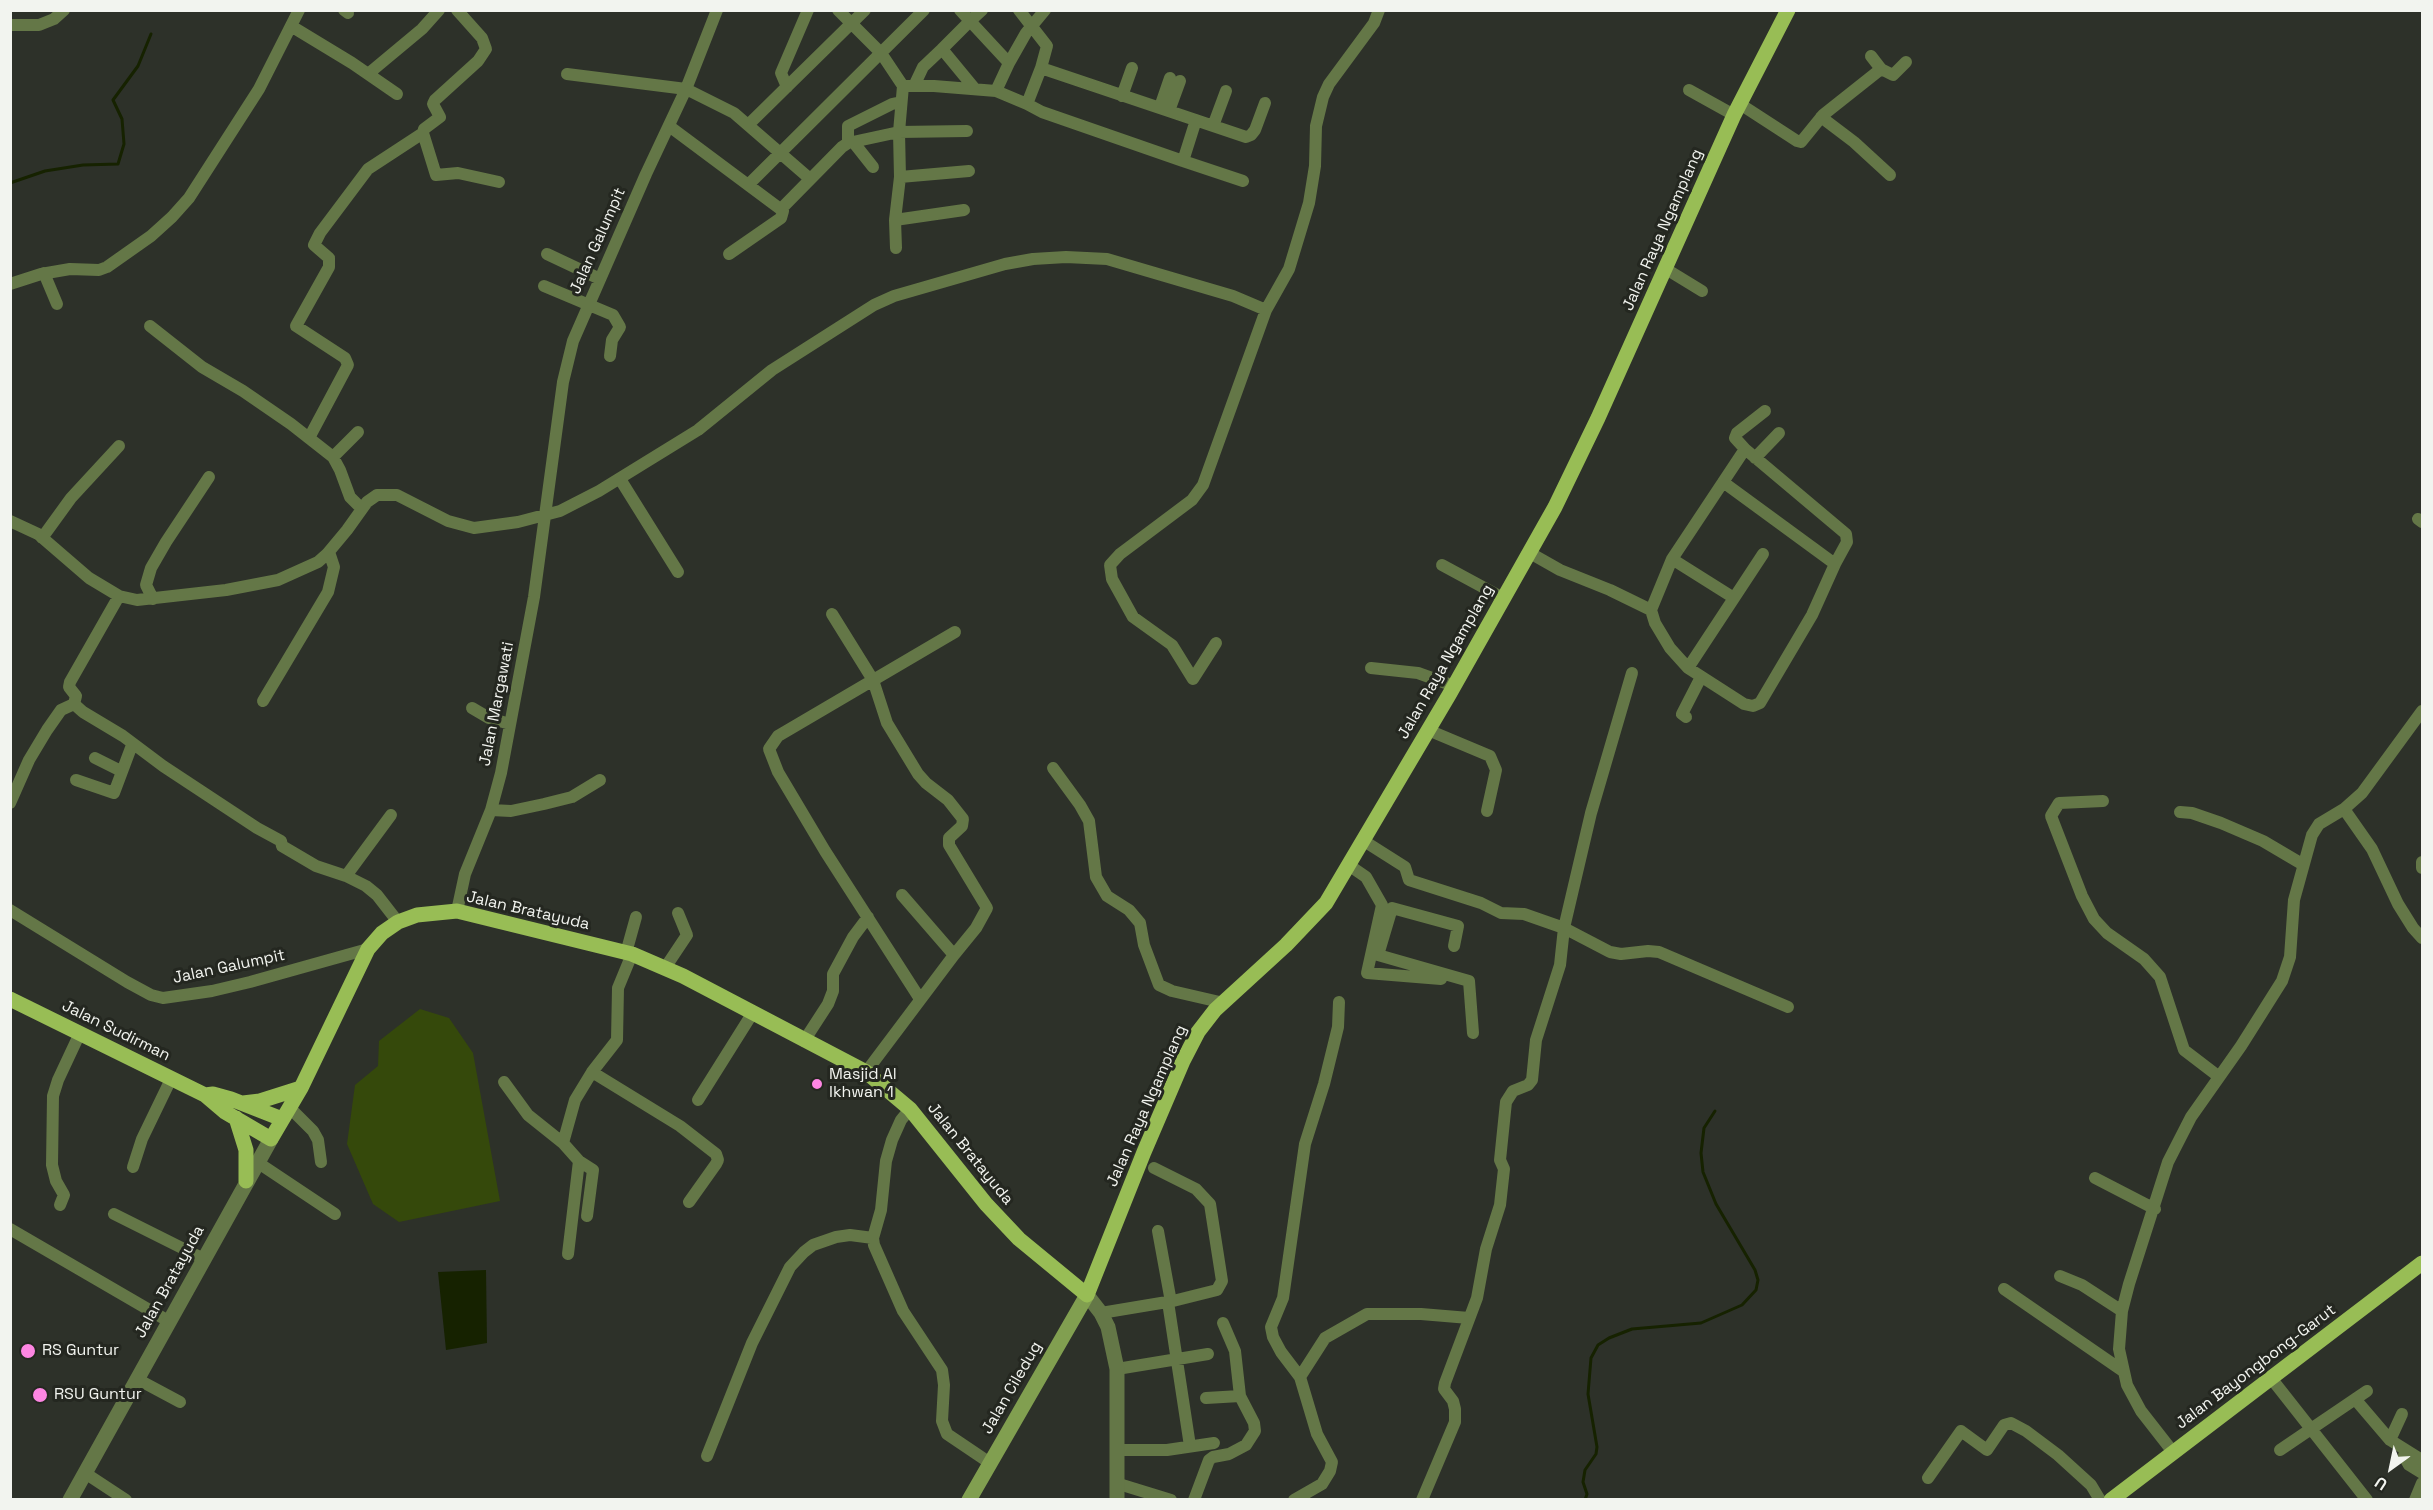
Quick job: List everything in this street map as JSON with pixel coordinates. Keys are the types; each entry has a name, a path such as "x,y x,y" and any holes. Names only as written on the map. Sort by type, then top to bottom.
{"main road":[{"name":"Jalan Raya Ngamplang","path":"1087,1295 1183,1061 1206,1021 1286,945 1330,897 1530,553 1598,418 1737,110 1788,10"},
{"name":"Jalan Bratayuda","path":"271,1138 301,1088 368,949 382,933 398,922 417,915 457,911 629,953 665,968 866,1072 910,1109 986,1204 1012,1232 1038,1257 1087,1295"},
{"name":"Jalan Sudirman","path":"11,1000 206,1095"},
{"path":"242,1103 260,1101 301,1088"},
{"path":"206,1095 219,1096 286,1113"},
{"path":"206,1095 236,1118 271,1138"},
{"path":"236,1118 246,1150 246,1181"},
{"name":"Jalan Bayongbong-Garut","path":"2111,1500 2173,1452 2274,1382 2422,1263"},
{"name":"Jalan Ciledug","path":"969,1500 1087,1295"}],"street":[{"path":"10,26 40,18 54,19 64,10"},
{"path":"10,284 45,278 70,269 99,270 107,267 151,236 180,209 296,29 299,10"},
{"path":"368,74 422,29 439,10"},
{"path":"309,438 348,365 347,360 332,348 296,326 330,263 329,258 314,245 320,233 364,173 374,164 423,133 424,129 440,117 434,104 435,100 478,61 486,49 482,38 457,10"},
{"name":"Jalan Galumpit","path":"548,497 563,382 573,341 686,89 717,10"},
{"path":"787,87 781,74 808,10"},
{"path":"838,10 881,53 909,86 996,91 1042,112 1243,181"},
{"path":"748,125 865,10"},
{"path":"748,185 778,152 924,10"},
{"path":"960,10 1009,63"},
{"path":"896,248 895,220 900,177 901,102 922,67 982,10"},
{"path":"1019,10 1047,46 1027,104"},
{"path":"996,91 1026,33 1044,10"},
{"path":"1216,643 1193,679 1169,642 1133,617 1110,576 1110,566 1120,554 1192,500 1200,491 1266,310 1289,269 1309,203 1315,166 1316,126 1323,97 1329,84 1374,23 1379,10"},
{"path":"296,29 397,94"},
{"path":"942,49 975,89"},
{"path":"1871,56 1881,69 1894,74 1906,62"},
{"path":"1041,68 1249,137 1255,130 1265,103"},
{"path":"1122,96 1132,68"},
{"path":"1689,90 1737,110 1800,142 1821,117 1864,80 1881,69"},
{"path":"567,74 686,89 734,113 809,178"},
{"path":"1165,109 1175,79"},
{"path":"1213,126 1226,91"},
{"path":"873,167 851,143 848,126 892,104 901,102"},
{"path":"1821,117 1854,142 1890,175"},
{"path":"1183,161 1196,120"},
{"path":"669,126 783,213 781,218 729,254"},
{"path":"780,209 809,178 851,143 899,132 967,130"},
{"path":"423,133 436,175 458,173 499,182"},
{"path":"900,177 969,171"},
{"path":"895,220 964,210"},
{"path":"548,254 600,279"},
{"path":"10,521 45,533 89,578 119,596 137,600 150,595 226,590 278,580 318,562 329,552 356,502 377,495 397,495 448,521 474,528 487,528 560,511 620,479 698,430 772,370 874,305 894,296 1005,264 1066,257 1107,259 1233,296 1266,310"},
{"path":"1666,269 1702,291"},
{"path":"45,278 57,304"},
{"path":"544,286 613,315 620,327 612,340 610,356"},
{"path":"150,326 202,366 243,391 333,457 356,502"},
{"path":"1765,411 1737,433 1735,438 1750,454 1844,531 1848,539 1812,615 1760,703 1753,706 1744,704 1689,668 1670,648 1655,623 1651,610 1672,559 1723,482 1750,454 1779,433"},
{"path":"333,457 358,432"},
{"path":"45,533 71,498 119,446"},
{"path":"150,595 146,585 151,568 209,477"},
{"path":"620,479 678,572"},
{"path":"1723,482 1835,564"},
{"name":"Jalan Margawati","path":"457,911 465,874 491,810 510,724 534,597 548,497"},
{"path":"263,701 328,592 334,567 329,552"},
{"path":"1530,553 1560,570 1610,590 1651,610"},
{"path":"1689,668 1763,554"},
{"path":"1672,559 1734,598"},
{"path":"1442,565 1503,598"},
{"path":"74,704 76,696 69,687 70,682 119,596"},
{"path":"832,614 873,680 887,723 918,774 948,800 963,819 962,826 949,838 949,845 987,908 976,928 866,1072"},
{"path":"920,999 825,851 778,772 769,752 778,736 956,632"},
{"path":"1371,668 1418,673 1454,686"},
{"path":"1422,1500 1455,1422 1453,1401 1444,1389 1477,1298 1486,1249 1500,1205 1504,1171 1500,1160 1504,1107 1513,1091 1528,1085 1532,1080 1536,1040 1560,965 1564,928 1591,813 1632,673"},
{"path":"74,704 257,828 282,841 282,846 316,866 346,876 366,886 377,895 398,922"},
{"path":"10,803 29,760 47,730 61,710 74,704"},
{"path":"472,708 489,718 510,724"},
{"path":"2173,1452 2141,1411 2127,1385 2119,1349 2122,1311 2168,1162 2182,1132 2218,1076 2265,1011 2288,968 2292,911 2302,864 2312,835 2319,824 2344,809 2362,793 2422,711"},
{"path":"1428,730 1491,756 1496,770 1487,811"},
{"path":"76,780 114,793 132,745"},
{"path":"95,758 121,771"},
{"path":"1053,768 1080,805 1089,822 1096,877 1107,896 1129,910 1140,923 1144,945 1159,985 1172,991 1224,1003"},
{"path":"491,810 511,810 544,804 572,796 600,780"},
{"path":"2103,801 2059,803 2051,816 2082,896 2094,919 2107,933 2144,959 2160,977 2184,1050 2218,1076"},
{"path":"2344,809 2372,849 2398,904 2422,938"},
{"path":"2180,812 2192,813 2221,823 2263,841 2302,864"},
{"path":"346,876 391,815"},
{"path":"1364,841 1402,865 1409,879 1481,903 1502,913 1524,914 1564,928 1610,952 1621,954 1659,952 1788,1007"},
{"path":"2422,862 2422,868"},
{"path":"1350,866 1366,877 1387,906 1458,926 1454,946"},
{"path":"902,895 954,955"},
{"path":"1387,906 1367,973 1469,981"},
{"name":"Jalan Galumpit","path":"10,910 128,982 151,995 163,998 212,991 250,982 368,949"},
{"path":"665,968 687,935 678,913"},
{"path":"563,1143 575,1100 592,1072 617,1040 618,988 629,953 636,917"},
{"path":"804,1041 828,1004 833,991 833,974 853,937 868,917"},
{"path":"1374,954 1469,981"},
{"path":"1469,981 1473,1033"},
{"path":"1294,1500 1322,1484 1330,1471 1332,1462 1317,1434 1300,1377 1281,1352 1271,1328 1283,1298 1305,1144 1330,1062 1338,1027 1339,1002"},
{"path":"698,1100 752,1014"},
{"path":"60,1204 64,1195 56,1181 52,1165 53,1096 80,1033"},
{"path":"592,1072 680,1126 716,1154 718,1160 716,1164 689,1202"},
{"path":"133,1167 142,1139 171,1079"},
{"path":"504,1082 528,1115 563,1143 579,1161 593,1170 587,1216"},
{"path":"910,1109 901,1120 892,1140 886,1161 881,1210 873,1238 880,1262 903,1311 942,1370 944,1385 942,1421 947,1434 990,1463"},
{"path":"286,1113 313,1131 318,1140 321,1162"},
{"name":"Jalan Bratayuda","path":"70,1500 271,1138"},
{"path":"568,1254 579,1161"},
{"path":"257,1162 335,1214"},
{"path":"1101,1313 1169,1302 1217,1290 1222,1281 1210,1204 1196,1189 1154,1168"},
{"path":"2095,1178 2155,1209"},
{"path":"114,1214 204,1259"},
{"path":"10,1229 170,1322"},
{"path":"1158,1231 1190,1446"},
{"path":"707,1456 752,1343 790,1268 813,1245 850,1235 873,1238"},
{"path":"2060,1276 2082,1285 2122,1311"},
{"path":"2004,1289 2123,1371"},
{"path":"1087,1295 1101,1313 1108,1329 1117,1369 1118,1492 1171,1500"},
{"path":"1300,1377 1325,1338 1367,1314 1420,1314 1469,1318"},
{"path":"1194,1500 1211,1458 1229,1454 1246,1445 1252,1437 1254,1424 1240,1396 1235,1351 1223,1323"},
{"path":"1117,1369 1208,1354"},
{"path":"137,1379 180,1402"},
{"path":"2274,1382 2367,1500"},
{"path":"2280,1450 2367,1391"},
{"path":"1206,1398 1240,1396"},
{"path":"2355,1399 2390,1440 2422,1460"},
{"path":"2390,1440 2402,1414"},
{"path":"1928,1478 1960,1431 1987,1450 2002,1427 2011,1423 2026,1431 2058,1455 2091,1485 2100,1500"},
{"path":"1119,1450 1167,1450 1214,1443"},
{"path":"2405,1451 2404,1456 2409,1465 2422,1473"},
{"path":"85,1473 126,1500"},
{"path":"2415,1500 2422,1483"}],"green space":[{"path":"420,1009 449,1018 473,1053 500,1201 399,1222 373,1204 347,1144 355,1085 378,1066 379,1041"}],"shaded area":[{"path":"486,1270 487,1343 446,1350 438,1272"}],"waterway":[{"path":"10,183 45,171 83,165 118,164 124,144 122,119 113,100 138,66 151,34"},
{"path":"1585,1500 1587,1494 1583,1482 1585,1470 1596,1454 1597,1447 1588,1394 1591,1358 1598,1345 1632,1329 1701,1323 1742,1305 1756,1290 1758,1280 1755,1270 1716,1204 1703,1172 1701,1153 1704,1128 1715,1111"}],"place":[{"name":"Masjid Al Ikhwan 1","path":"817,1084"},
{"name":"RS Guntur","path":"28,1351"},
{"name":"RSU Guntur","path":"40,1395"}]}
